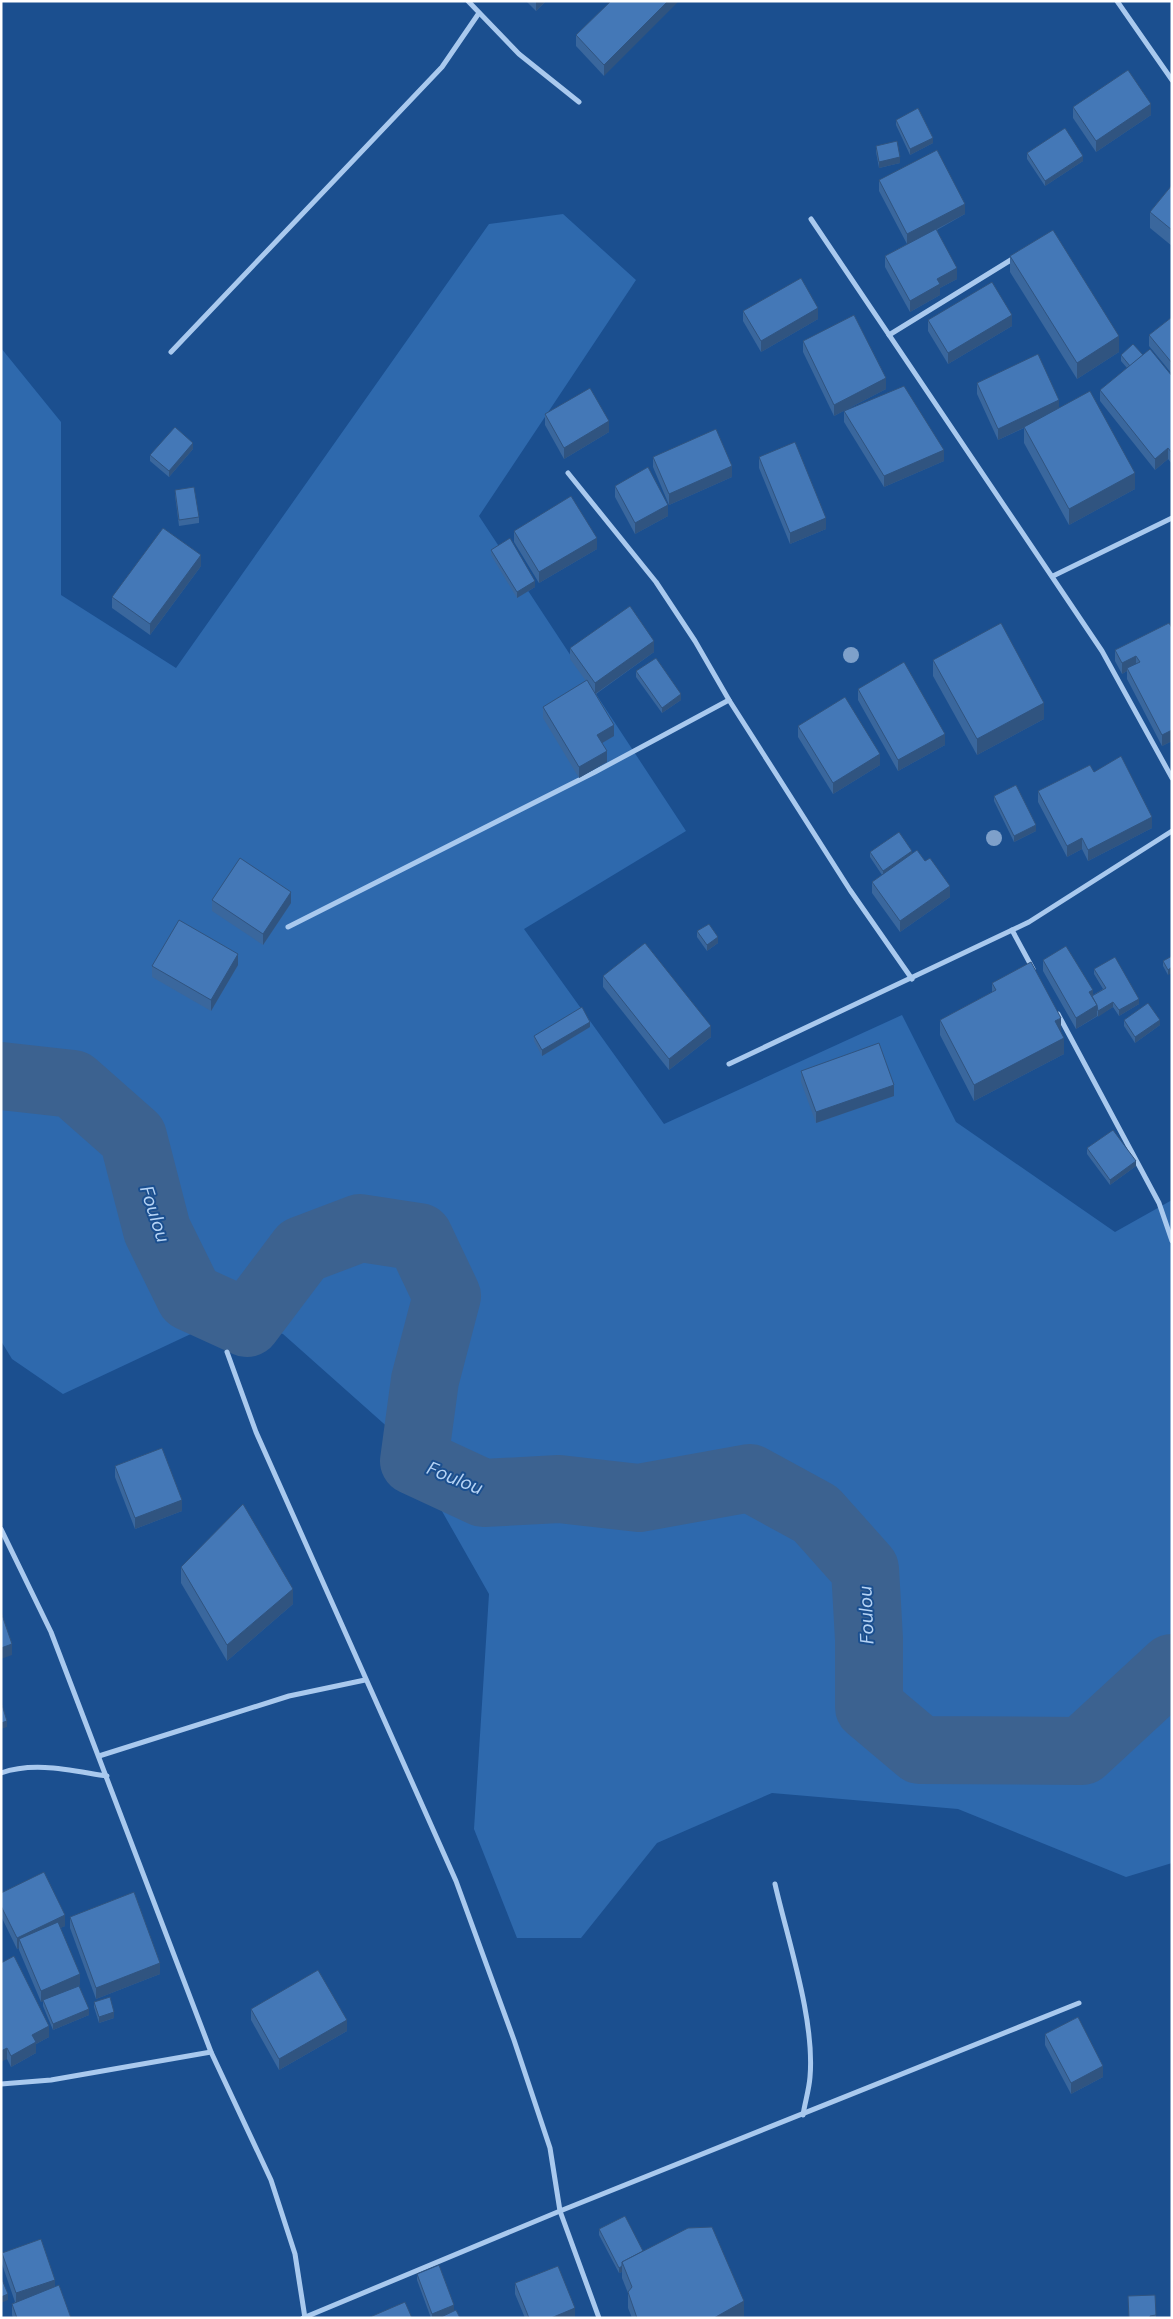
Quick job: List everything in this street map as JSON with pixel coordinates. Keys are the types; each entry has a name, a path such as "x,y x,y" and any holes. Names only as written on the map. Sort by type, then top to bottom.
{"street":[{"path":"468,1 519,54 579,102"},
{"path":"1117,1 1172,80"},
{"path":"171,352 442,67 479,13"},
{"path":"811,219 1102,651 1172,778"},
{"path":"889,335 1020,254"},
{"path":"568,473 656,582 850,890 912,979"},
{"path":"1053,576 1172,518"},
{"path":"288,927 595,772 729,700"},
{"path":"729,1064 1029,922 1172,831"},
{"path":"1012,930 1035,973"},
{"path":"1054,1007 1159,1203 1172,1241"},
{"path":"227,1352 256,1432 456,1881 514,2040 550,2148 560,2211 599,2318"},
{"path":"1,1529 51,1632 211,2052 271,2180 295,2254 304,2317 560,2211 1079,2003"},
{"path":"99,1756 289,1696 365,1680"},
{"path":"1,1773 10,1770 52,1768 107,1776"},
{"path":"775,1884 805,2010 809,2038 810,2076 803,2115"},
{"path":"1,2084 51,2080 211,2052"}],"shaded area":[{"path":"563,214 636,280 479,516 686,831 524,929 664,1124 902,1015 956,1122 1115,1232 1172,1200 1172,1863 1126,1877 958,1809 772,1793 657,1843 581,1938 517,1938 474,1829 489,1594 401,1439 283,1334 227,1317 63,1394 12,1359 1,1341 1,348 61,422 61,595 176,668 489,224"}],"building":[{"path":"611,1 668,1 604,65 576,35"},
{"path":"1128,70 1151,104 1096,141 1073,107"},
{"path":"918,108 933,138 910,149 896,120"},
{"path":"1065,128 1083,156 1045,181 1027,153"},
{"path":"897,141 900,157 879,162 876,146"},
{"path":"937,150 965,204 907,234 879,180"},
{"path":"1172,185 1172,230 1150,212"},
{"path":"936,229 957,268 937,279 940,284 910,301 885,256"},
{"path":"1053,230 1119,336 1077,363 1010,256"},
{"path":"801,278 818,308 761,341 743,311"},
{"path":"992,282 1012,315 948,353 928,320"},
{"path":"854,315 886,378 834,405 803,341"},
{"path":"1172,317 1172,363 1149,335"},
{"path":"1133,344 1143,355 1130,366 1121,355"},
{"path":"1150,349 1172,376 1172,453 1168,448 1155,459 1100,390"},
{"path":"1038,354 1059,400 998,429 977,383"},
{"path":"904,386 944,450 884,476 844,411"},
{"path":"590,388 609,421 564,448 545,414"},
{"path":"1090,391 1135,473 1069,509 1024,427"},
{"path":"175,427 193,443 169,471 150,455"},
{"path":"716,429 732,466 669,494 653,457"},
{"path":"795,442 826,518 790,533 759,457"},
{"path":"648,467 668,505 635,523 615,486"},
{"path":"194,487 199,517 179,520 175,490"},
{"path":"571,496 597,538 539,572 514,531"},
{"path":"163,528 201,555 150,624 112,597"},
{"path":"510,538 535,581 517,592 491,550"},
{"path":"630,606 654,641 595,683 570,648"},
{"path":"1001,623 1044,703 977,739 933,660"},
{"path":"1169,623 1172,628 1172,730 1162,735 1127,668 1140,662 1136,656 1122,663 1115,650"},
{"path":"656,658 681,694 662,708 636,671"},
{"path":"904,662 945,734 898,760 858,689"},
{"path":"587,680 614,725 597,735 607,751 579,767 543,707"},
{"path":"845,697 880,754 833,783 798,726"},
{"path":"1121,756 1152,817 1088,850 1082,838 1067,846 1038,791 1090,765 1094,772"},
{"path":"1016,785 1036,825 1014,836 994,796"},
{"path":"899,832 912,851 883,871 870,852"},
{"path":"917,850 925,861 930,858 950,886 900,921 872,882"},
{"path":"240,858 291,892 263,934 212,900"},
{"path":"179,920 238,954 211,1000 152,966"},
{"path":"709,924 718,937 707,945 697,931"},
{"path":"645,943 711,1026 669,1059 603,976"},
{"path":"1066,946 1093,990 1089,992 1097,1005 1076,1018 1043,960"},
{"path":"1172,956 1172,967 1168,970 1163,961"},
{"path":"1115,957 1139,999 1119,1010 1113,1002 1098,1011 1092,996 1106,988 1094,969"},
{"path":"1031,962 1061,1018 1055,1021 1064,1038 974,1085 940,1020 996,990 992,983"},
{"path":"1148,1003 1160,1020 1135,1037 1124,1020"},
{"path":"582,1007 590,1022 542,1050 534,1036"},
{"path":"879,1043 894,1085 816,1112 801,1071"},
{"path":"1113,1130 1136,1161 1110,1180 1087,1148"},
{"path":"162,1448 182,1500 135,1518 115,1466"},
{"path":"243,1504 293,1589 227,1645 181,1567"},
{"path":"1,1612 12,1644 1,1648"},
{"path":"1,1705 7,1721 1,1723"},
{"path":"44,1872 65,1915 17,1938 1,1906 1,1893"},
{"path":"134,1892 160,1963 96,1988 70,1917"},
{"path":"58,1922 80,1974 41,1991 19,1939"},
{"path":"14,1956 49,2026 32,2035 36,2042 11,2056 7,2048 1,2051 1,1963"},
{"path":"318,1970 347,2020 279,2059 251,2009"},
{"path":"79,1986 89,2009 53,2024 43,2000"},
{"path":"110,1997 114,2012 99,2017 94,2002"},
{"path":"1078,2017 1103,2066 1071,2083 1045,2034"},
{"path":"625,2216 643,2251 622,2262 622,2266 619,2268 599,2229"},
{"path":"712,2227 744,2301 714,2318 637,2318 628,2292 632,2287 622,2262 688,2228"},
{"path":"41,2239 55,2280 16,2293 2,2253"},
{"path":"439,2265 454,2305 432,2314 417,2274"},
{"path":"558,2266 575,2308 551,2318 529,2318 515,2283"},
{"path":"1,2277 8,2294 1,2297"},
{"path":"59,2285 71,2318 17,2318 12,2304"},
{"path":"1155,2295 1156,2315 1150,2316 1150,2318 1129,2318 1128,2296"},
{"path":"405,2302 412,2318 370,2318 370,2317"},
{"path":"456,2310 460,2318 439,2318"}],"waterway":[{"name":"Foulou","path":"1,1076 73,1084 133,1137 157,1230 190,1297 247,1323 302,1250 360,1228 419,1237 447,1296 425,1380 414,1461 483,1493 559,1489 639,1498 750,1478 816,1514 865,1569 869,1639 869,1707 920,1750 1082,1751 1172,1668"}]}
